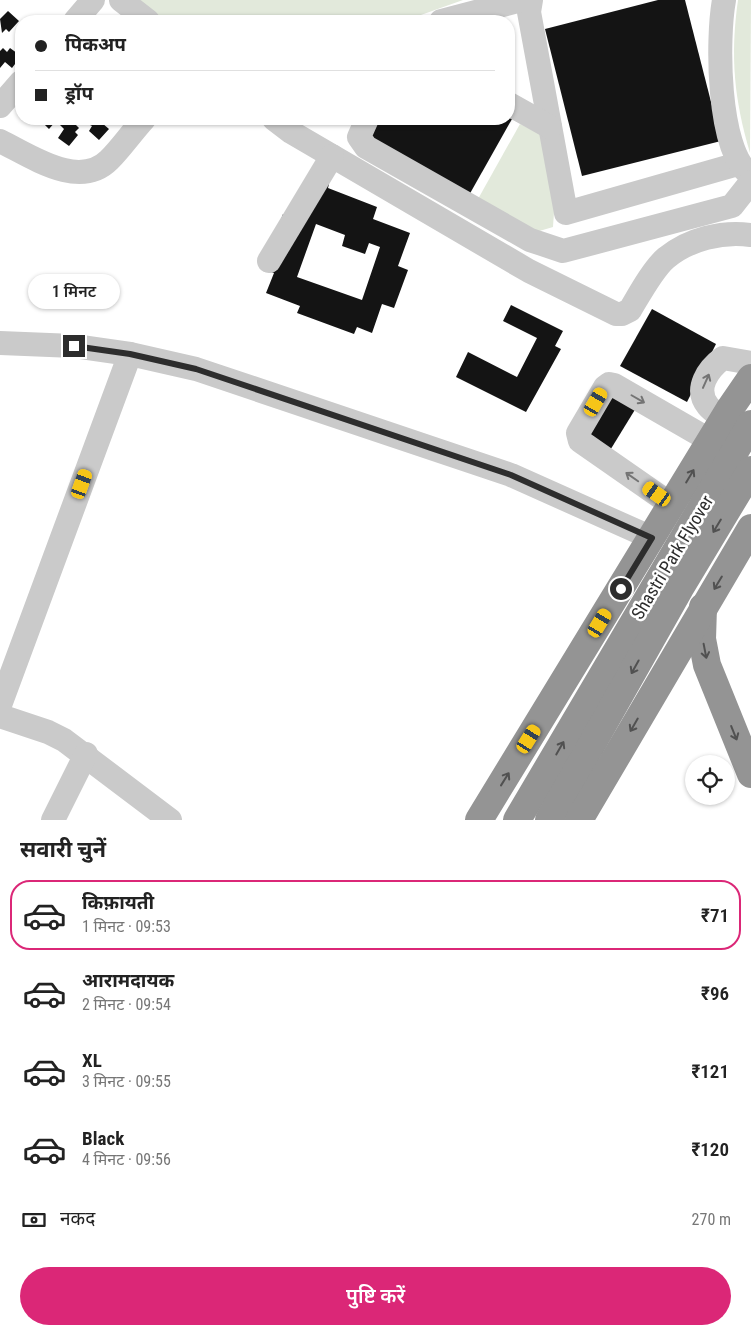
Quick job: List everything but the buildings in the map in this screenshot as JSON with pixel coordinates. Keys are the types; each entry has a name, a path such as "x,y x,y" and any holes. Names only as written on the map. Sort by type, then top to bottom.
{"highway":[{"path":"479,820 751,378"},
{"name":"Shastri Park Flyover","path":"517,820 751,424"},
{"name":"Shastri Park Flyover","path":"549,820 680,588 751,470"},
{"path":"579,820 751,528"},
{"path":"703,607 702,639 707,665 751,774"}],"street":[{"path":"80,15 93,0"},
{"path":"121,0 140,15"},
{"path":"464,15 522,0"},
{"path":"531,0 529,12 566,213 563,251"},
{"path":"724,0 720,23 721,79 728,139 747,174"},
{"path":"0,106 15,89"},
{"path":"515,107 550,126"},
{"path":"0,141 59,168 76,173 88,173 108,161 139,125"},
{"path":"282,125 529,271 616,314 622,314 630,310 665,259 684,246 701,239 746,235 732,206"},
{"path":"364,125 359,137 366,147 530,240 563,251 732,206 747,174"},
{"path":"269,261 332,156"},
{"path":"566,213 747,174"},
{"path":"0,343 74,346 130,354 196,369 511,475 652,538"},
{"path":"0,705 130,354"},
{"path":"718,430 701,394 703,383 715,364 723,358 751,363"},
{"path":"672,505 580,440 578,433 605,387 614,384 718,430"},
{"path":"0,716 56,736 86,754 170,820"},
{"path":"53,820 86,754"}],"shaded area":[{"path":"138,0 463,0 421,15 157,15"},
{"path":"738,0 751,0 750,153 740,114 735,77 734,40"},
{"path":"520,124 543,135 555,197 553,227 536,232 478,199"}],"route":[{"path":"74,346 130,354 196,369 511,475 652,538 621,589"}]}
